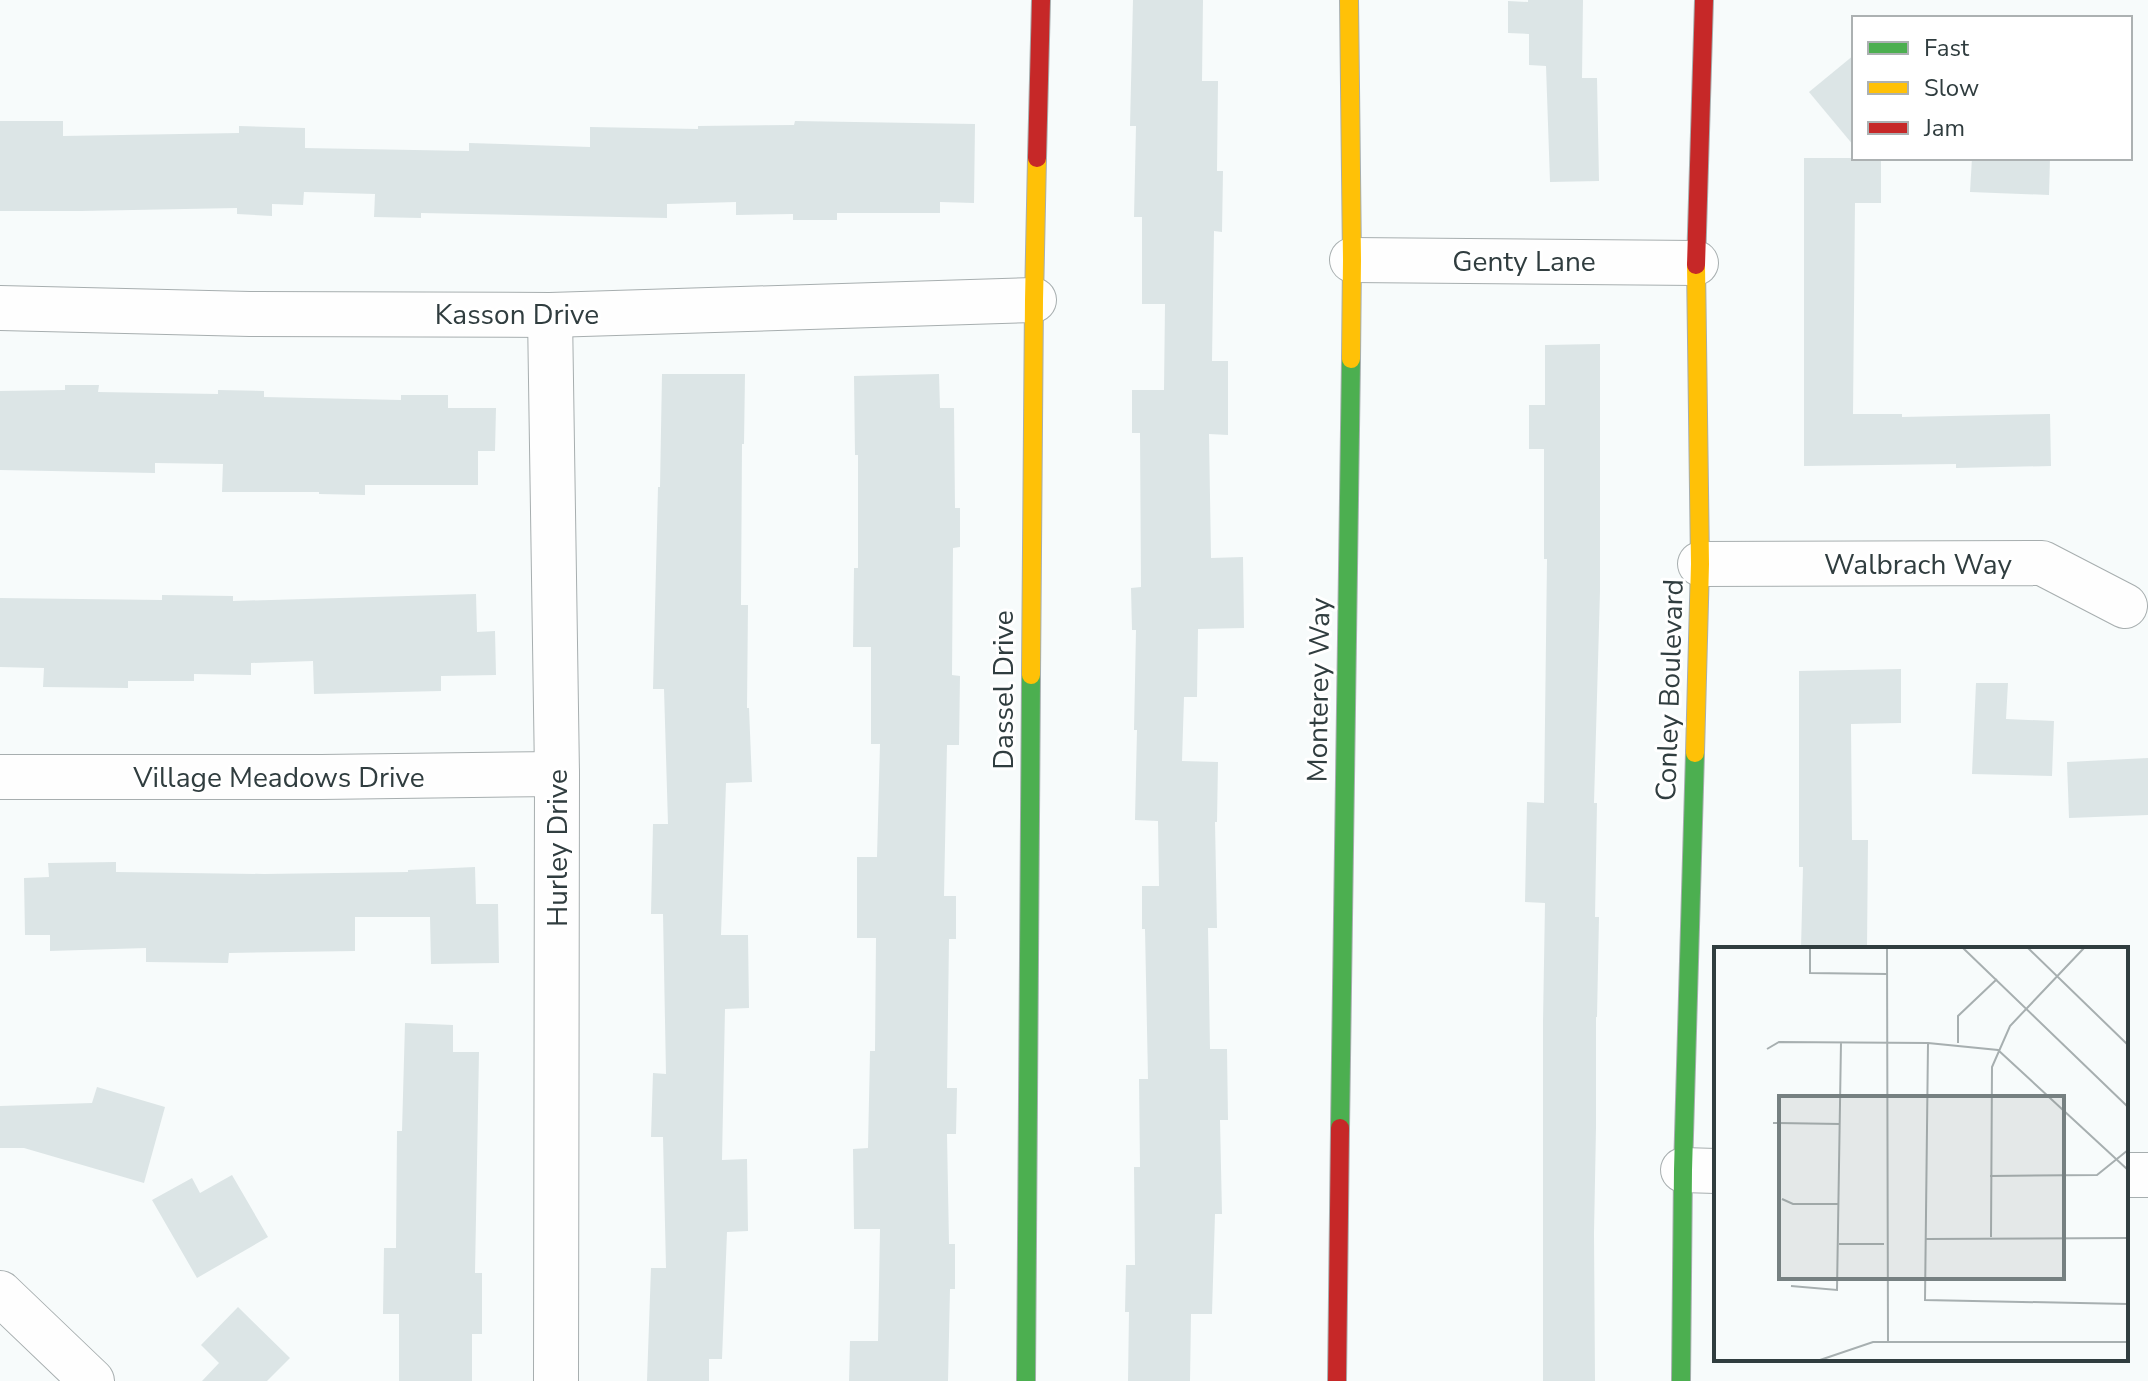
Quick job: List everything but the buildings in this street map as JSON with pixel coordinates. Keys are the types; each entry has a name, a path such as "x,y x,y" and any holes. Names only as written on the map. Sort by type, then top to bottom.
{"street":[{"name":"Dassel Drive","path":"1026,1381 1034,300 1041,0"},
{"name":"Monterey Way","path":"1337,1381 1352,260 1349,0"},
{"name":"Conley Boulevard","path":"1681,1381 1700,1170 1700,564 1696,263 1704,0"},
{"name":"Genty Lane","path":"1352,260 1696,263"},
{"name":"Kasson Drive","path":"0,308 250,314 550,315 1034,300"},
{"name":"Hurley Drive","path":"550,315 557,774 556,1381"},
{"name":"Walbrach Way","path":"1700,564 2042,563 2125,606"},
{"name":"Village Meadows Drive","path":"0,777 557,774"},
{"path":"0,1293 92,1381"}],"traffic: fast":[{"path":"1340,1128 1351,359"},
{"path":"1026,1381 1031,675"},
{"path":"1681,1381 1683,1170 1695,753"}],"traffic: slow":[{"path":"1349,0 1351,359"},
{"path":"1031,675 1037,158"},
{"path":"1695,753 1700,564 1696,265"}],"traffic: jam":[{"path":"1037,158 1041,0"},
{"path":"1696,265 1704,0"},
{"path":"1337,1381 1340,1128"}]}
